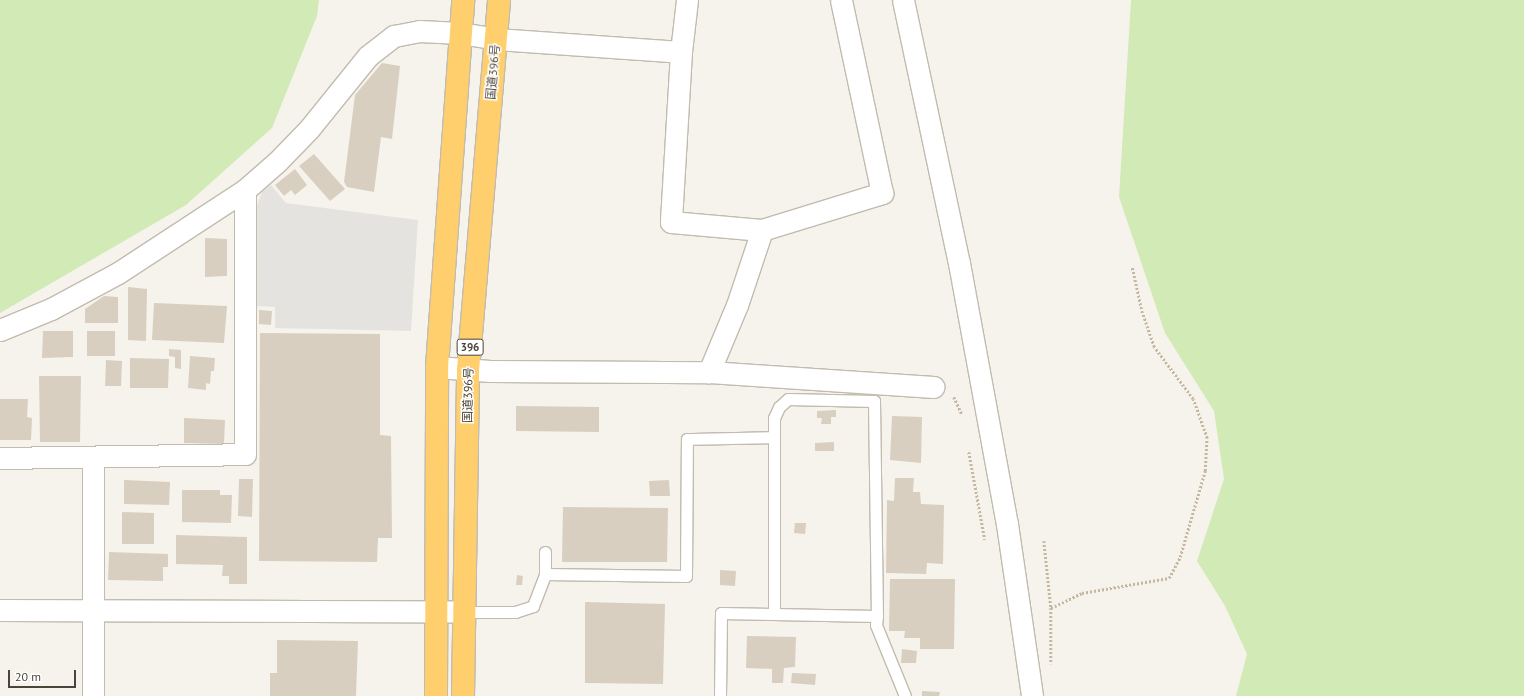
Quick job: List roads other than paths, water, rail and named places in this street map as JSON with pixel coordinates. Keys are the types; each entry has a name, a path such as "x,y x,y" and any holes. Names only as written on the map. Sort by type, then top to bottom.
{"highway":[{"name":"396","path":"436,696 438,611 437,367 463,0"},
{"name":"国道396号","path":"464,696 468,370 499,0"}],"street":[{"path":"688,0 681,52 671,222 762,230 882,193 841,0"},
{"path":"903,0 964,293 1007,524 1032,696"},
{"path":"0,330 52,309 118,273 245,190 277,162 309,129 368,56 394,36 419,31 460,33 496,39 681,52"},
{"path":"0,458 93,458 245,454 245,190"},
{"path":"709,372 738,305 762,230"},
{"path":"437,367 468,370 709,372 934,387"},
{"path":"93,458 93,696"},
{"path":"0,610 464,612"}],"lane":[{"path":"774,612 774,418 779,407 788,399 874,401 876,626 905,696"},
{"path":"545,574 686,576 687,439 774,437"},
{"path":"464,612 515,612 533,606 545,574 545,552"},
{"path":"720,696 721,613 774,612 877,616"}]}
